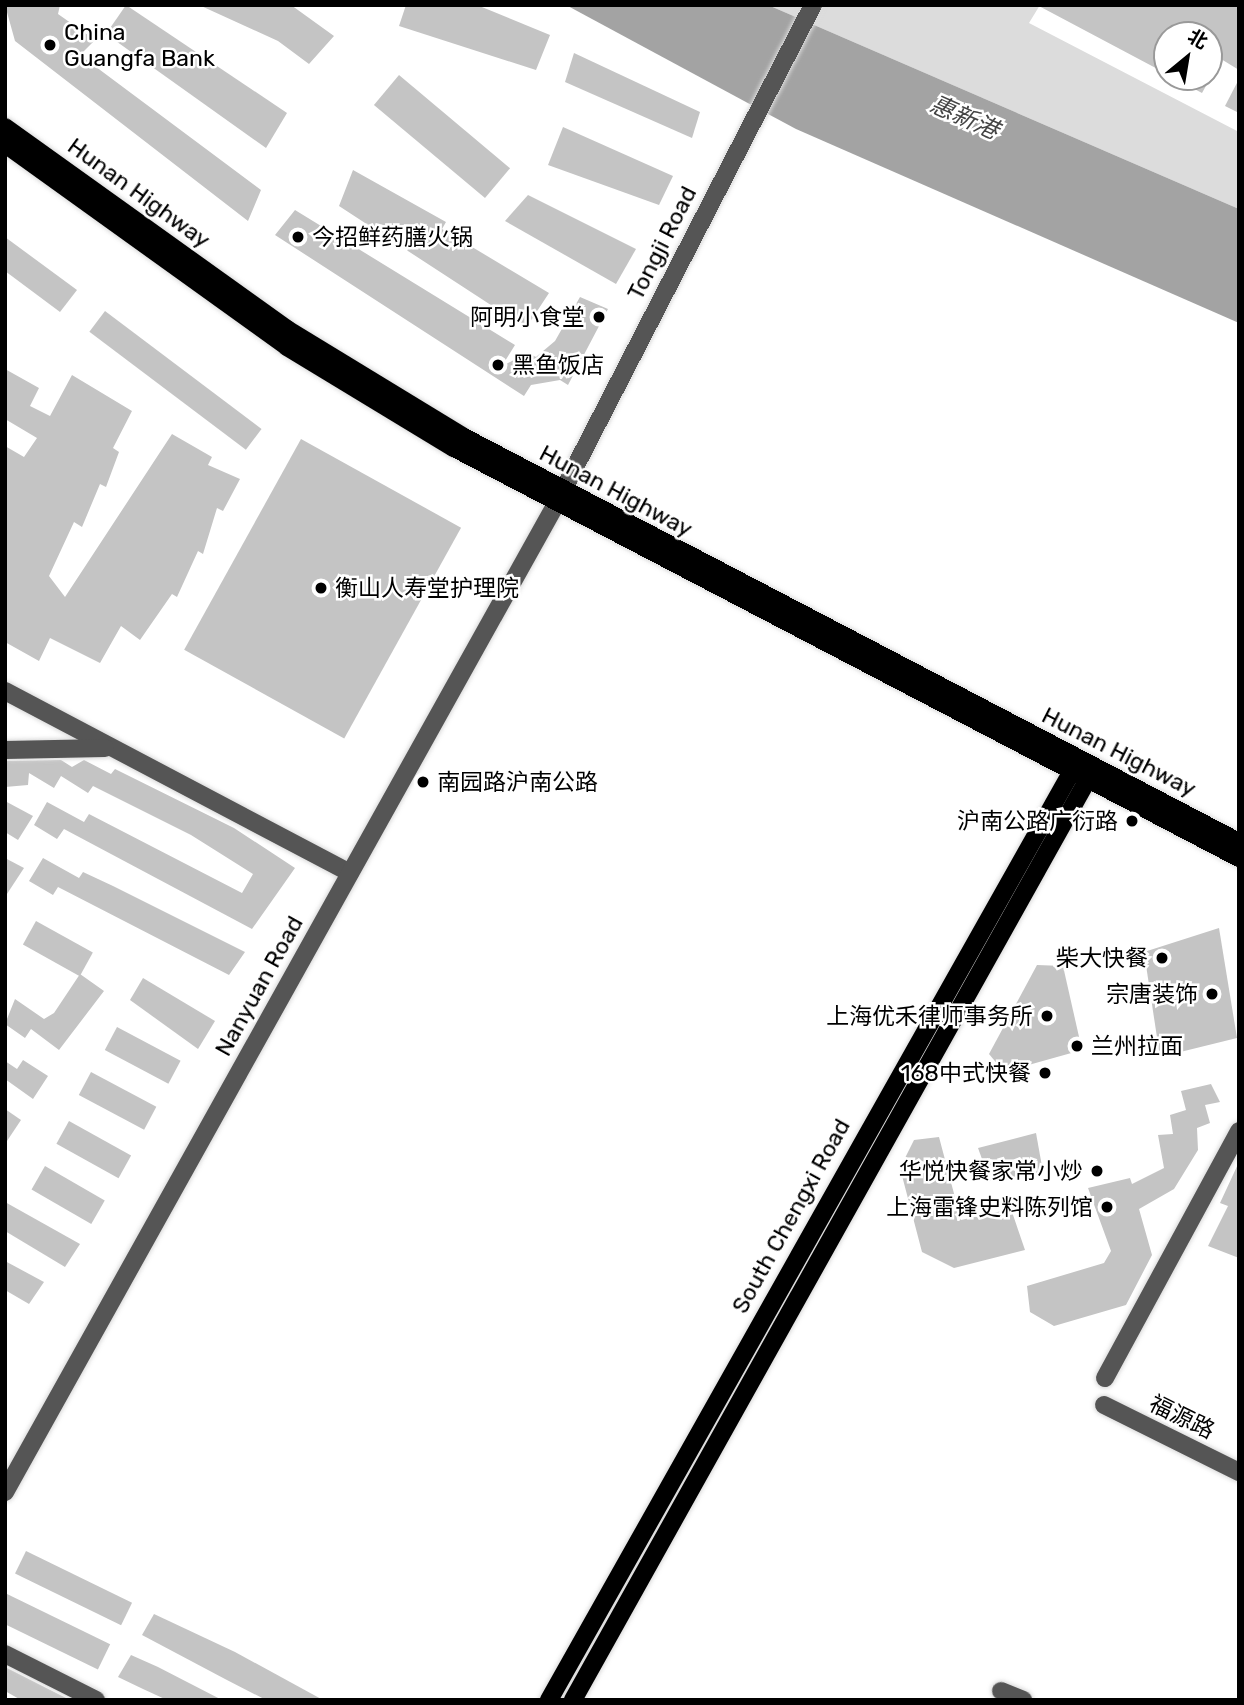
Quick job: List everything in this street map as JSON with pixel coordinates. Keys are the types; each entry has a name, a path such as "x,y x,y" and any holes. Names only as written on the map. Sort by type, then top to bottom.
{"main road":[{"name":"Hunan Highway","path":"5,127 321,351 559,497"},
{"name":"Hunan Highway","path":"5,144 287,347 559,497 1083,770 1239,858"},
{"name":"Hunan Highway","path":"1083,770 1239,842"},
{"name":"South Chengxi Road","path":"550,1700 1083,770"},
{"name":"South Chengxi Road","path":"573,1700 1083,770"}],"street":[{"name":"Tongji Road","path":"559,497 812,6"},
{"name":"Nanyuan Road","path":"5,1492 559,497"},
{"path":"5,691 350,873"},
{"path":"5,750 112,748"},
{"path":"1105,1378 1239,1131"},
{"name":"福源路","path":"1104,1405 1239,1472"},
{"path":"5,1654 96,1700"},
{"path":"1001,1691 1023,1700"}],"shaded area":[{"path":"768,5 1040,5 1029,23 1153,87 1153,91 1160,91 1239,132 1239,209"}],"water":[{"name":"惠新港","path":"566,5 768,5 1239,209 1239,323 796,129"}],"building":[{"path":"5,5 60,5 58,14 95,40 80,55 261,190 248,221 15,41"},
{"path":"126,5 287,113 266,148 106,34"},
{"path":"199,5 291,5 334,36 309,64 278,41"},
{"path":"406,5 477,5 550,35 536,70 399,26"},
{"path":"1037,5 1239,5 1239,70 1223,60 1223,21 1153,21 1153,67"},
{"path":"574,53 700,112 692,138 565,82"},
{"path":"399,75 510,168 485,198 374,105"},
{"path":"1239,79 1239,113 1225,106"},
{"path":"563,127 673,176 659,205 548,165"},
{"path":"353,170 446,222 442,229 549,293 526,328 339,206"},
{"path":"528,195 636,249 616,284 505,221"},
{"path":"295,210 515,345 502,366 528,353 536,357 555,341 580,297 608,309 568,385 560,380 531,385 524,396 275,235"},
{"path":"5,237 77,290 60,312 5,271"},
{"path":"105,311 262,429 246,450 89,332"},
{"path":"5,369 39,388 30,406 50,416 72,375 132,411 113,448 119,452 106,487 100,484 82,527 74,522 49,576 65,597 172,434 212,457 208,465 240,479 223,511 217,508 203,554 198,551 177,597 172,594 140,640 121,626 100,663 50,638 39,661 5,642 5,446 24,457 37,438 5,419"},
{"name":"衡山人寿堂护理院","path":"301,439 461,528 344,739 184,650"},
{"path":"61,760 72,767 84,760 111,774 115,769 234,828 295,868 252,929 64,829 57,839 34,825 47,802 84,822 89,814 242,893 253,874 191,835 93,786 88,793 61,776 54,788 29,773 28,785 5,787 5,761"},
{"path":"5,801 33,816 18,840 5,832"},
{"path":"5,858 24,868 5,897"},
{"path":"43,858 79,878 83,872 245,952 229,975 58,887 53,895 29,881"},
{"path":"36,921 93,953 80,976 23,945"},
{"path":"1219,928 1237,1038 1160,1057 1144,952"},
{"path":"1037,965 1063,966 1082,1050 1004,1072 989,1054"},
{"path":"80,974 104,991 59,1050 31,1029 25,1038 5,1024 15,999 44,1019 54,1013"},
{"path":"143,978 215,1021 198,1049 130,1000"},
{"path":"117,1027 181,1061 168,1084 105,1050"},
{"path":"23,1060 48,1076 33,1099 5,1079 5,1061 17,1069"},
{"path":"91,1072 156,1107 144,1130 79,1095"},
{"path":"1211,1084 1220,1102 1205,1105 1210,1123 1197,1128 1198,1150 1174,1189 1139,1209 1152,1255 1126,1305 1054,1326 1030,1312 1027,1286 1104,1263 1111,1251 1088,1188 1130,1178 1132,1184 1164,1168 1158,1135 1173,1134 1170,1115 1186,1110 1181,1091"},
{"path":"5,1109 21,1120 5,1144"},
{"path":"69,1121 131,1155 118,1178 56,1144"},
{"path":"1036,1133 1043,1172 990,1181 978,1148"},
{"path":"939,1137 961,1220 1011,1209 1025,1250 954,1268 922,1252 900,1168 914,1140"},
{"path":"1239,1162 1239,1258 1208,1246 1228,1206 1220,1203"},
{"path":"45,1166 105,1200 91,1224 32,1189"},
{"path":"5,1202 80,1244 65,1267 5,1231"},
{"path":"5,1261 44,1282 29,1304 5,1290"},
{"path":"26,1551 132,1603 121,1625 15,1573"},
{"path":"5,1593 110,1644 98,1669 5,1624"},
{"path":"154,1614 235,1652 323,1700 266,1700 142,1635"},
{"path":"131,1655 222,1700 167,1700 118,1677"},
{"path":"5,1667 70,1700 21,1700 5,1691"}],"place":[{"name":"China Guangfa Bank","path":"50,45"},
{"name":"今招鲜药膳火锅","path":"298,237"},
{"name":"阿明小食堂","path":"599,317"},
{"name":"黑鱼饭店","path":"498,365"},
{"name":"衡山人寿堂护理院","path":"321,588"},
{"name":"南园路沪南公路","path":"423,782"},
{"name":"沪南公路广衍路","path":"1132,821"},
{"name":"柴大快餐","path":"1162,958"},
{"name":"宗唐装饰","path":"1212,994"},
{"name":"上海优禾律师事务所","path":"1047,1016"},
{"name":"兰州拉面","path":"1077,1046"},
{"name":"168中式快餐","path":"1045,1073"},
{"name":"华悦快餐家常小炒","path":"1097,1171"},
{"name":"上海雷锋史料陈列馆","path":"1107,1207"}]}
